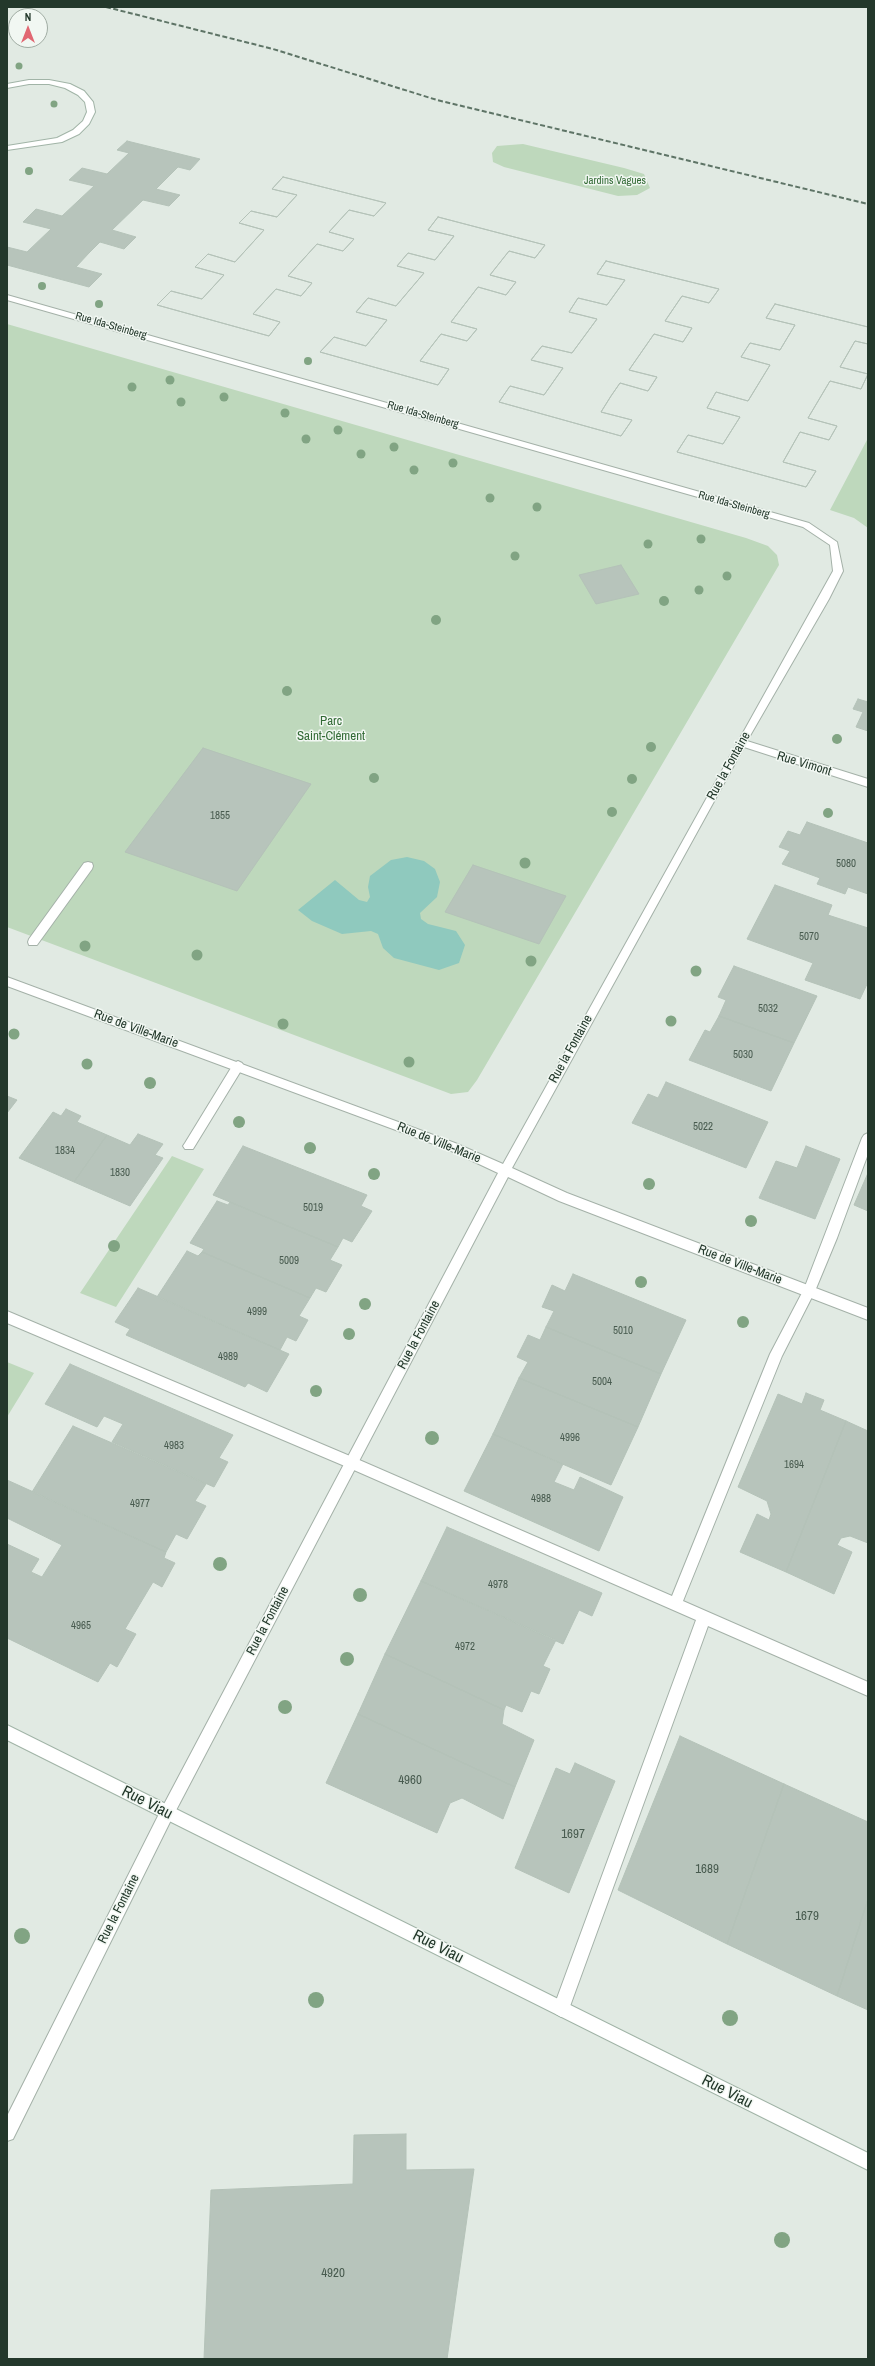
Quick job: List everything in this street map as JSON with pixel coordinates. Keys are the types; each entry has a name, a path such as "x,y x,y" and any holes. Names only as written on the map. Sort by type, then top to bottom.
{"street":[{"path":"7,86 29,82 49,82 67,86 81,93 89,102 91,112 86,122 76,132 59,140 7,148"},
{"name":"Rue Ida-Steinberg","path":"7,297 806,525 834,544"},
{"name":"Rue la Fontaine","path":"7,2133 167,1813 505,1171 741,743 824,600 838,570 834,544"},
{"name":"Rue Vimont","path":"741,743 868,783"},
{"path":"33,942 88,866"},
{"name":"Rue de Ville-Marie","path":"7,981 451,1146 563,1197 868,1314"},
{"path":"189,1146 238,1066"},
{"path":"675,1605 776,1354 809,1291 868,1138"},
{"path":"7,1317 352,1463 868,1689"},
{"path":"561,2009 704,1617"},
{"name":"Rue Viau","path":"7,1732 868,2162"}],"green space":[{"name":"Jardins Vagues","path":"523,144 644,174 650,188 637,195 618,196 504,167 493,162 492,153 497,146"},
{"name":"Parc Saint-Clément","path":"7,324 746,538 768,546 777,555 779,565 477,1080 468,1092 451,1094 7,927"},
{"path":"868,438 868,528 854,518 830,510"},
{"path":"172,1156 204,1169 116,1307 80,1293"},
{"path":"7,1362 34,1373 7,1417"}],"water":[{"path":"407,857 424,861 435,869 440,882 437,897 420,913 421,919 428,924 456,931 465,945 459,963 439,970 394,958 383,948 378,934 371,931 342,934 312,921 298,910 335,880 359,900 367,902 370,897 368,887 370,876 391,860"}],"building":[{"path":"127,141 200,159 190,170 178,167 156,189 180,195 169,206 143,200 112,230 136,237 124,249 100,242 89,253 76,267 102,274 89,287 7,265 7,247 27,252 51,229 23,222 36,209 62,216 94,186 69,180 82,168 107,174 129,153 117,150"},
{"path":"283,177 386,203 374,216 349,210 329,232 354,239 343,251 317,244 288,276 312,283 301,296 276,289 253,314 280,322 269,336 157,305 171,291 202,299 224,275 195,267 208,254 235,262 264,230 239,223 251,211 277,217 297,195 272,189"},
{"path":"283,177 386,203 374,216 349,210 329,232 354,239 343,251 317,244 288,276 312,283 301,296 276,289 253,314 280,322 269,336 157,305 171,291 202,299 224,275 195,267 208,254 235,262 264,230 239,223 251,211 277,217 297,195 272,189"},
{"path":"438,217 545,245 535,258 509,251 490,275 516,282 506,295 478,287 451,322 477,329 467,341 441,334 420,361 449,369 438,385 320,352 334,337 366,346 387,320 356,312 368,298 396,306 424,273 397,266 408,253 435,260 454,236 428,230"},
{"path":"438,217 545,245 535,258 509,251 490,275 516,282 506,295 478,287 451,322 477,329 467,341 441,334 420,361 449,369 438,385 320,352 334,337 366,346 387,320 356,312 368,298 396,306 424,273 397,266 408,253 435,260 454,236 428,230"},
{"path":"606,261 719,289 709,303 682,296 665,321 692,328 683,342 654,334 629,370 657,377 648,391 620,383 611,396 601,412 632,420 621,436 499,402 510,386 544,395 563,368 531,360 542,346 572,353 597,319 569,312 578,298 607,305 625,280 597,274"},
{"path":"606,261 719,289 709,303 682,296 665,321 692,328 683,342 654,334 629,370 657,377 648,391 620,383 611,396 601,412 632,420 621,436 499,402 510,386 544,395 563,368 531,360 542,346 572,353 597,319 569,312 578,298 607,305 625,280 597,274"},
{"path":"775,304 868,327 868,344 855,341 840,367 868,374 861,389 830,381 808,418 837,426 829,440 800,432 783,462 816,471 806,487 677,452 688,435 723,444 740,417 707,408 716,392 748,401 770,365 741,357 750,343 780,350 795,325 766,318"},
{"path":"775,304 868,327 868,344 855,341 840,367 868,374 861,389 830,381 808,418 837,426 829,440 800,432 783,462 816,471 806,487 677,452 688,435 723,444 740,417 707,408 716,392 748,401 770,365 741,357 750,343 780,350 795,325 766,318"},
{"path":"621,565 639,594 596,604 579,575"},
{"path":"858,699 868,702 868,731 856,727 863,712 853,709"},
{"path":"203,748 311,784 237,891 125,852"},
{"path":"807,822 868,843 868,894 848,887 845,894 817,884 820,878 782,864 790,851 779,847 788,831 800,835"},
{"path":"473,865 566,896 539,944 445,912"},
{"path":"775,885 832,905 828,915 868,928 868,982 860,999 805,980 813,963 747,939"},
{"path":"734,966 817,996 794,1043 719,1016 726,1000 718,997"},
{"path":"719,1016 794,1043 771,1091 689,1060 705,1030 710,1032"},
{"path":"666,1082 768,1122 746,1168 632,1123 648,1094 658,1098"},
{"path":"7,1096 17,1100 7,1113"},
{"path":"66,1109 81,1116 77,1122 107,1135 74,1182 19,1158 53,1112 61,1116"},
{"path":"138,1134 163,1144 155,1155 163,1158 130,1206 74,1182 107,1135 130,1145"},
{"path":"243,1146 367,1195 361,1206 372,1211 352,1242 343,1238 338,1247 213,1195"},
{"path":"806,1146 840,1159 815,1219 759,1198 776,1161 797,1168"},
{"path":"868,1173 868,1211 854,1205"},
{"path":"217,1201 228,1205 230,1202 338,1247 330,1260 342,1265 326,1292 316,1288 310,1298 202,1252 204,1249 190,1243"},
{"path":"187,1251 198,1256 202,1252 310,1298 299,1316 308,1320 296,1341 287,1337 280,1350 157,1297"},
{"path":"573,1274 686,1320 661,1374 546,1327 554,1311 542,1307 552,1285 565,1291"},
{"path":"138,1288 289,1354 267,1392 248,1383 245,1387 126,1335 130,1329 115,1322"},
{"path":"546,1327 661,1374 638,1427 519,1378 528,1362 517,1357 528,1335 540,1340"},
{"path":"70,1364 233,1435 219,1458 228,1462 214,1487 112,1442 123,1424 104,1416 97,1427 45,1404"},
{"path":"519,1378 638,1427 611,1485 493,1434"},
{"path":"806,1393 824,1400 820,1410 846,1421 786,1572 740,1552 757,1514 769,1520 771,1514 767,1501 738,1487 778,1394 802,1404"},
{"path":"846,1421 868,1431 868,1543 850,1536 841,1538 837,1545 852,1552 834,1594 786,1572"},
{"path":"73,1426 206,1484 195,1501 206,1506 187,1539 176,1534 166,1552 32,1492"},
{"path":"493,1434 563,1464 554,1482 574,1490 580,1477 623,1497 599,1551 464,1491"},
{"path":"7,1480 166,1552 164,1558 175,1563 162,1587 153,1582 125,1629 136,1634 117,1667 110,1663 98,1682 7,1638 7,1544 39,1559 31,1572 42,1577 62,1545 7,1518"},
{"path":"447,1527 602,1593 592,1616 579,1610 563,1644 421,1581"},
{"path":"421,1581 556,1640 543,1666 550,1669 539,1694 531,1691 522,1712 506,1705 504,1710 385,1654"},
{"path":"385,1654 504,1710 502,1724 534,1740 515,1787 358,1714"},
{"path":"358,1714 515,1787 503,1819 462,1798 450,1803 437,1833 326,1783"},
{"path":"680,1736 784,1784 727,1944 618,1890"},
{"path":"575,1763 615,1781 569,1893 515,1868 556,1768 570,1774"},
{"path":"784,1784 868,1822 868,1899 837,1996 727,1944"},
{"path":"868,1899 868,2010 837,1996"},
{"path":"406,2134 406,2170 474,2169 447,2359 204,2359 211,2190 353,2184 354,2135"}],"railway":[{"path":"106,7 273,49 437,100 868,204"}]}
